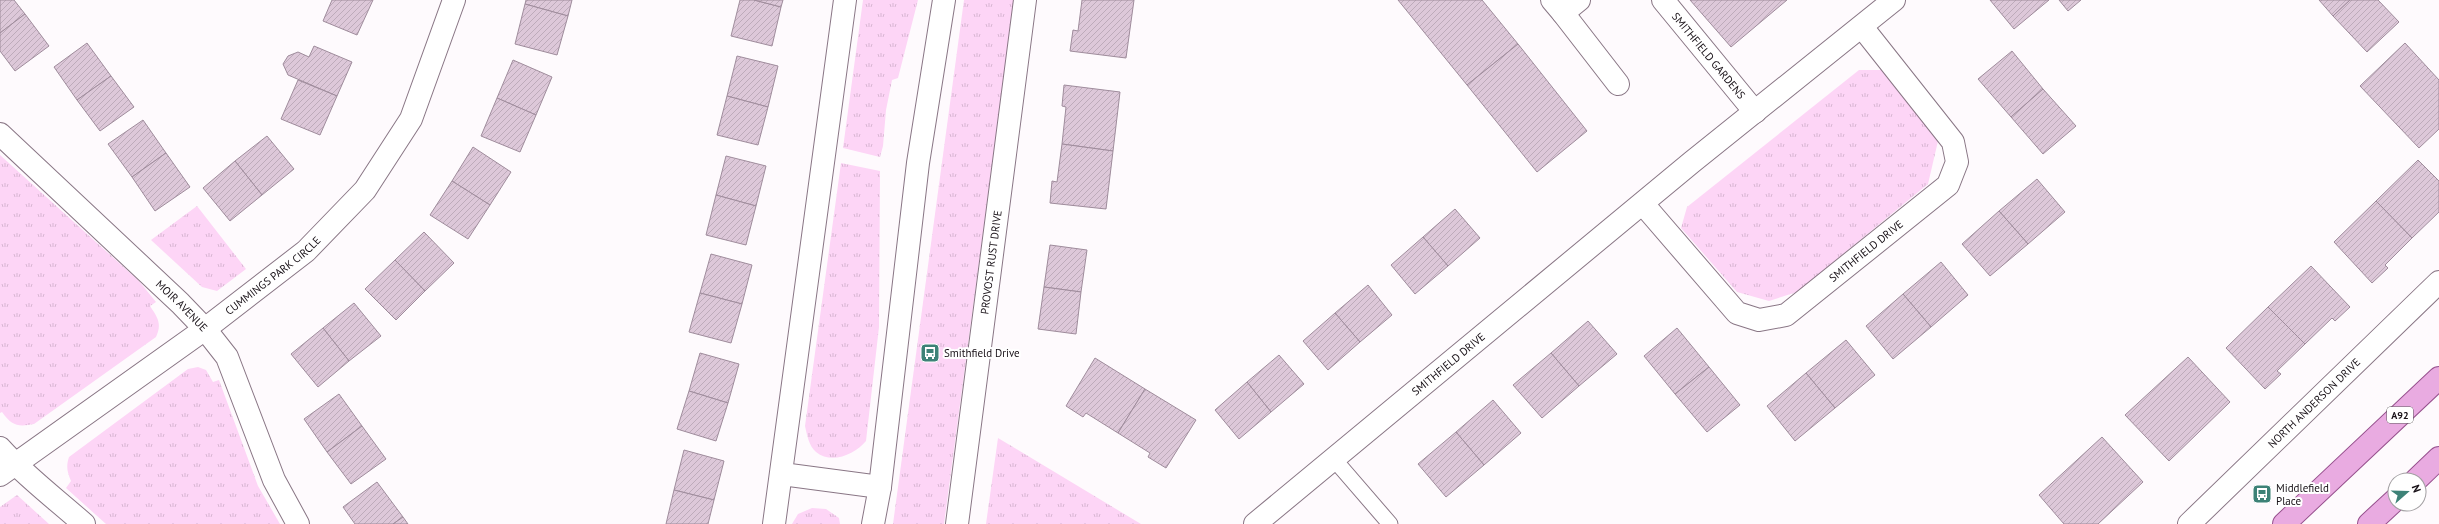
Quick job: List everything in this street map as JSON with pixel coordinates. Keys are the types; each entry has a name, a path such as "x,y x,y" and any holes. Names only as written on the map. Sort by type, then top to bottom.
{"main road":[{"name":"A92","path":"2284,524 2439,378"},
{"path":"2424,472 2439,458"},
{"path":"2369,524 2387,507"}],"street":[{"name":"CUMMINGS PARK CIRCLE","path":"7,470 205,329 306,251 365,190 411,119 454,0"},
{"path":"774,524 782,474 845,0"},
{"path":"873,524 880,487 918,163 944,0"},
{"name":"PROVOST RUST DRIVE","path":"957,524 1025,0"},
{"name":"SMITHFIELD GARDENS","path":"1663,0 1755,112"},
{"name":"SMITHFIELD DRIVE","path":"1255,524 1333,458 1894,0"},
{"path":"1565,4 1618,84"},
{"name":"SMITHFIELD DRIVE","path":"1643,204 1736,313 1758,320 1786,315 1948,185 1957,162 1953,142 1862,27"},
{"name":"MOIR AVENUE","path":"0,134 205,329 227,357 274,480 298,524"},
{"name":"NORTH ANDERSON DRIVE","path":"2189,524 2439,282"},
{"path":"0,448 7,470 46,489 84,524"},
{"path":"782,474 880,487"}],"lane":[{"path":"1333,458 1390,524"}],"green space":[{"path":"863,0 918,0 898,78 892,80 886,110 883,146 880,157 843,148"},
{"path":"964,0 1014,0 944,524 893,524"},
{"path":"1859,70 1886,70 1938,141 1928,184 1797,292 1769,301 1737,292 1681,228 1687,207"},
{"path":"0,155 139,281 156,302 150,306 159,325 156,337 34,424 28,425 12,423 2,412 0,413"},
{"path":"841,163 880,171 879,327 866,441 850,454 836,458 829,458 822,456 814,450 805,426"},
{"path":"197,206 246,269 217,291 202,287 151,240"},
{"path":"198,367 206,370 213,382 219,380 258,486 280,524 106,524 66,488 71,481 67,469 69,457 188,369"},
{"path":"998,438 1141,524 986,524"},
{"path":"17,495 49,524 0,524 0,507"},
{"path":"812,508 826,509 839,518 840,524 792,524 798,514"}],"building":[{"path":"0,0 14,0 25,14 0,33"},
{"path":"332,0 373,0 357,35 323,21"},
{"path":"526,0 572,0 568,16 525,4"},
{"path":"740,0 754,0 781,7 772,46 731,36"},
{"path":"754,0 783,0 781,7"},
{"path":"1082,0 1134,0 1126,58 1070,51 1073,30 1078,31"},
{"path":"1398,0 1482,0 1518,44 1467,85"},
{"path":"1690,0 1787,0 1731,47"},
{"path":"1990,0 2049,0 2014,29"},
{"path":"2059,0 2081,0 2068,11"},
{"path":"2319,0 2350,0 2333,16"},
{"path":"2350,0 2378,0 2399,22 2367,52 2333,16"},
{"path":"525,4 568,16 557,55 515,44"},
{"path":"25,14 49,46 15,71 0,51 0,33"},
{"path":"87,43 111,76 77,100 54,67"},
{"path":"2405,43 2439,80 2439,129 2419,148 2360,86"},
{"path":"1518,44 1587,131 1537,172 1467,85"},
{"path":"314,46 352,62 337,96 288,75 283,64 288,56 298,52 309,57"},
{"path":"2012,51 2043,89 2011,117 1978,79"},
{"path":"737,56 778,66 768,107 727,96"},
{"path":"513,60 552,77 536,115 497,98"},
{"path":"111,76 134,107 100,131 77,100"},
{"path":"298,80 337,96 320,135 281,119"},
{"path":"1064,85 1120,92 1113,151 1062,144 1066,107 1062,106"},
{"path":"2043,89 2076,126 2043,154 2011,117"},
{"path":"727,96 768,107 758,145 717,135"},
{"path":"497,98 536,115 520,152 481,136"},
{"path":"143,120 166,153 132,177 108,144"},
{"path":"267,136 294,169 262,195 235,161"},
{"path":"1062,144 1113,151 1106,209 1050,203 1052,181 1057,182"},
{"path":"473,147 511,172 490,205 452,181"},
{"path":"166,153 190,187 155,211 132,177"},
{"path":"726,156 766,166 756,206 716,195"},
{"path":"2418,160 2439,181 2439,212 2412,238 2376,201"},
{"path":"235,161 262,195 230,221 203,188"},
{"path":"2037,179 2065,212 2028,244 1999,211"},
{"path":"452,181 490,205 468,239 430,215"},
{"path":"716,195 756,206 746,245 706,235"},
{"path":"2376,201 2412,238 2385,265 2388,268 2372,283 2334,242"},
{"path":"1455,209 1480,238 1448,266 1423,237"},
{"path":"1999,211 2028,244 1990,276 1962,244"},
{"path":"424,232 454,263 425,291 395,260"},
{"path":"1423,237 1448,266 1415,294 1391,265"},
{"path":"1050,245 1087,250 1081,292 1044,287"},
{"path":"711,254 752,265 742,304 700,293"},
{"path":"395,260 425,291 396,320 365,289"},
{"path":"1941,262 1968,295 1931,327 1903,294"},
{"path":"2311,266 2350,307 2335,321 2332,318 2305,344 2268,307"},
{"path":"1368,285 1392,315 1360,342 1335,313"},
{"path":"1044,287 1081,292 1076,334 1038,329"},
{"path":"700,293 742,304 731,343 689,332"},
{"path":"1903,294 1931,327 1893,359 1866,326"},
{"path":"354,303 381,336 349,361 323,328"},
{"path":"2268,307 2305,344 2277,371 2281,374 2265,389 2226,348"},
{"path":"1335,313 1360,342 1328,370 1303,341"},
{"path":"1588,321 1617,354 1579,386 1551,353"},
{"path":"323,328 349,361 318,387 291,354"},
{"path":"1677,328 1709,367 1675,394 1644,356"},
{"path":"1846,340 1875,375 1835,408 1806,373"},
{"path":"700,353 739,364 728,403 689,391"},
{"path":"1551,353 1579,386 1542,418 1513,385"},
{"path":"1279,355 1304,384 1271,412 1247,382"},
{"path":"2188,357 2230,402 2169,461 2125,415"},
{"path":"1095,358 1145,389 1118,433 1086,413 1083,417 1066,406"},
{"path":"1709,367 1740,405 1707,432 1675,394"},
{"path":"1806,373 1835,408 1795,441 1767,406"},
{"path":"1247,382 1271,412 1239,439 1215,410"},
{"path":"1145,389 1196,420 1166,468 1148,457 1150,453 1118,433"},
{"path":"689,391 728,403 716,441 677,429"},
{"path":"339,394 362,426 327,452 304,419"},
{"path":"1493,400 1521,433 1484,465 1456,432"},
{"path":"362,426 386,459 351,484 327,452"},
{"path":"1456,432 1484,465 1446,497 1418,464"},
{"path":"2102,437 2143,482 2098,524 2064,524 2039,495"},
{"path":"684,450 724,461 714,500 674,490"},
{"path":"377,482 403,517 393,524 355,524 343,507"},
{"path":"674,490 714,500 708,524 666,524"},
{"path":"403,517 408,524 393,524"}],"place":[{"name":"Smithfield Drive","path":"930,353"},
{"name":"Middlefield Place","path":"2262,494"}]}
